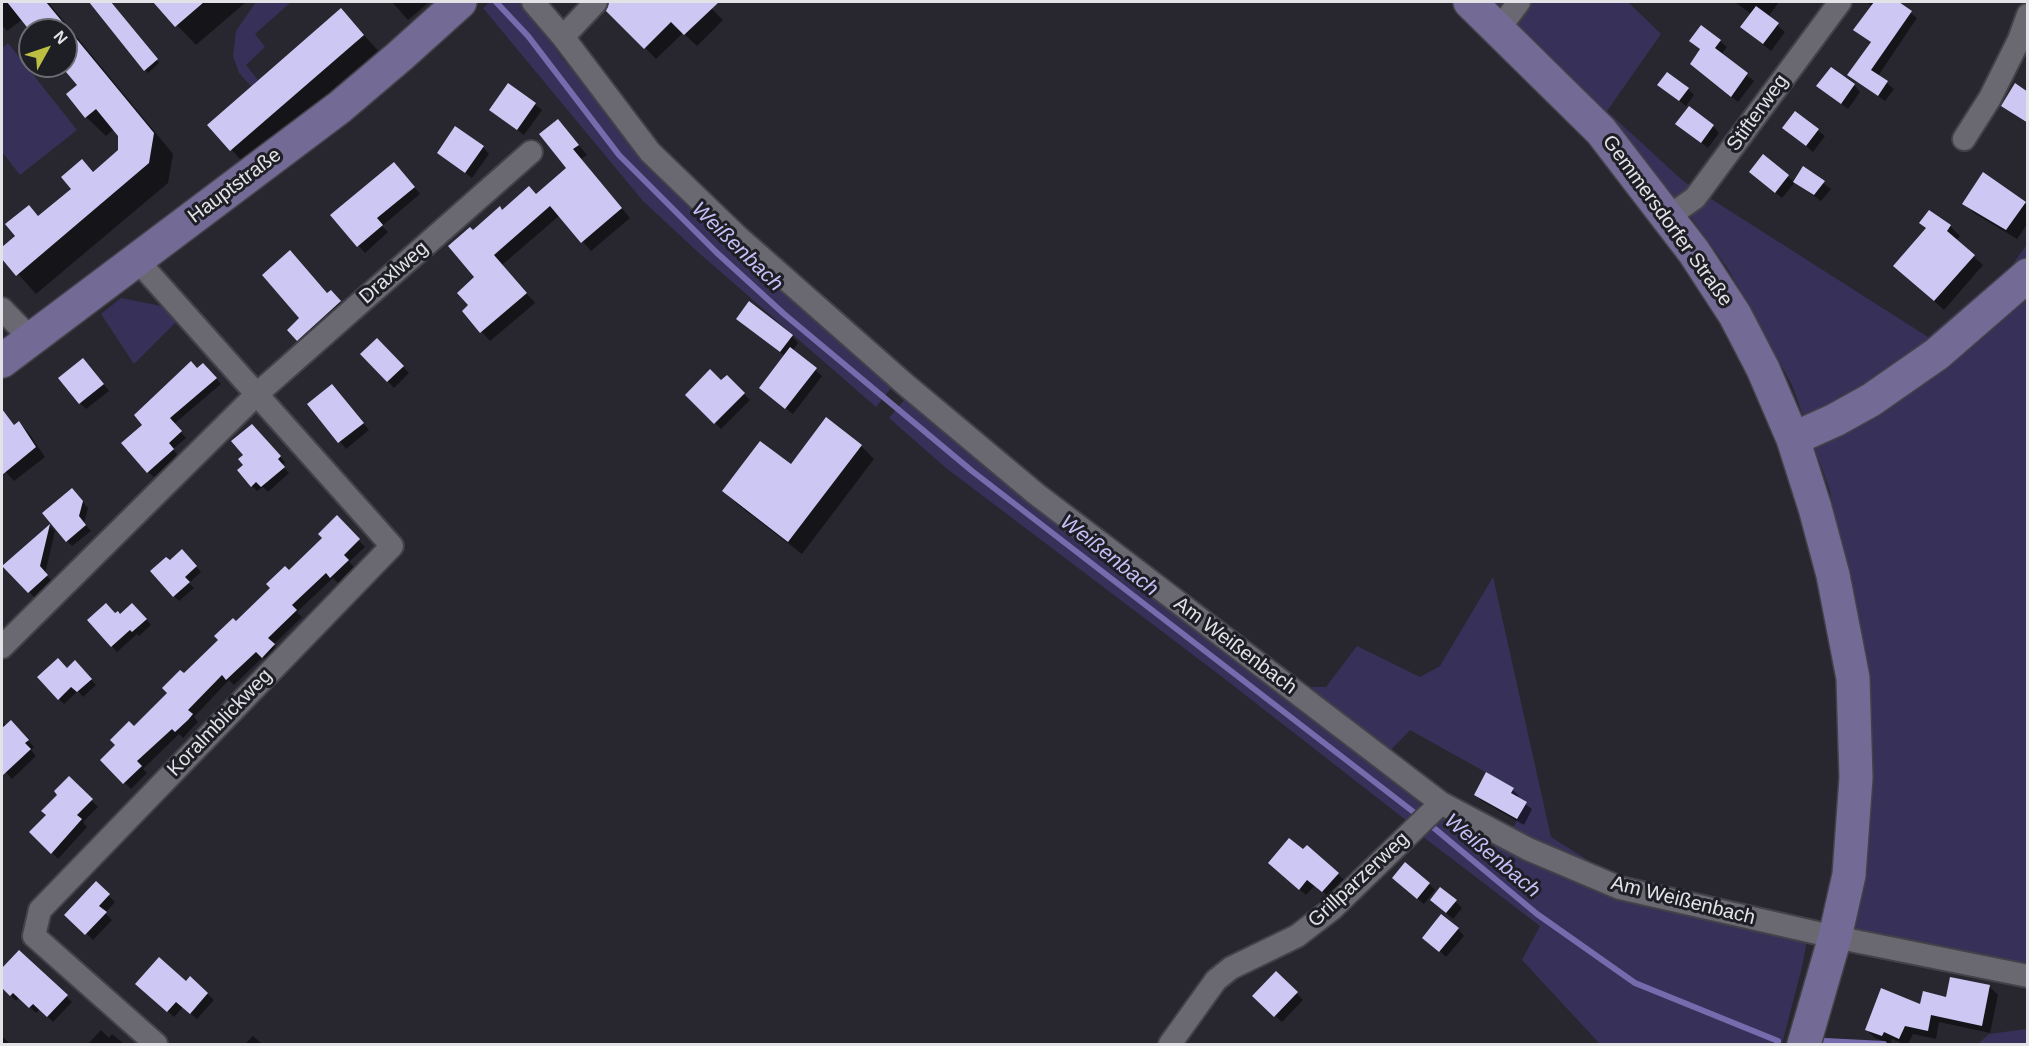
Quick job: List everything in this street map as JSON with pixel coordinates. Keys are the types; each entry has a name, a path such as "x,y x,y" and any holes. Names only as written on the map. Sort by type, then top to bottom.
{"main road":[{"name":"Hauptstraße","path":"2,362 340,107 460,2"},
{"name":"Gemmersdorfer Straße","path":"1470,2 1499,28 1601,131 1694,252 1735,315 1763,369 1792,439 1815,508 1833,575 1853,678 1856,778 1849,874 1835,936 1804,1044"},
{"path":"1792,439 1835,420 1871,400 1937,354 2028,275"}],"street":[{"name":"Am Weißenbach","path":"533,2 650,152 737,236 906,385 1035,493 1438,805 1528,849 1620,888 2028,976"},
{"path":"562,37 596,2"},
{"path":"1499,28 1519,2"},
{"name":"Stifterweg","path":"1668,217 1695,198 1840,2"},
{"path":"1964,140 2014,50 2028,15"},
{"name":"Draxlweg","path":"256,394 531,152"},
{"name":"Koralmblickweg","path":"137,260 392,546 40,910 34,936 156,1044"},
{"path":"2,309 32,340"},
{"path":"2,647 256,394"},
{"name":"Grillparzerweg","path":"1170,1044 1216,980 1231,968 1297,936 1332,909 1438,805"}],"shaded area":[{"path":"256,2 291,2 255,34 265,47 246,65 258,80 251,86 239,73 233,56 236,31"},
{"path":"490,2 520,2 529,10 562,58 649,161 720,235 880,373 891,388 876,407 699,253 643,201 483,8"},
{"path":"1494,2 1628,2 1661,34 1607,111 1683,181 1928,337 2013,264 2027,244 2027,983 1844,940 1836,539 1830,491 1792,385 1728,269 1690,216 1632,152 1550,70"},
{"path":"8,43 18,56 18,78 36,78 77,130 20,175 2,152 2,48"},
{"path":"121,298 161,306 176,322 134,364 101,314"},
{"path":"905,399 1421,801 1419,808 1407,821 1221,676 946,468 889,418"},
{"path":"1493,577 1551,837 1602,869 1511,832 1526,802 1511,793 1514,788 1410,730 1387,754 1311,687 1326,687 1357,646 1420,677 1440,666"},
{"path":"1442,817 1588,886 1807,941 1782,1044 1600,1044 1522,960 1540,926 1422,836"},
{"path":"2027,1029 2027,1044 1978,1044 1989,1034"}],"building":[{"path":"7,2 46,2 59,18 20,18"},
{"path":"89,2 111,2 158,59 144,71"},
{"path":"153,2 204,2 175,27"},
{"path":"609,2 719,2 684,35 671,22 644,49 606,11"},
{"path":"1874,2 1899,2 1912,11 1871,70 1888,81 1878,96 1847,75 1871,42 1853,30"},
{"path":"1756,6 1779,23 1763,44 1740,27"},
{"path":"341,8 364,35 230,151 207,125"},
{"path":"1701,25 1721,40 1715,48 1748,73 1731,97 1690,64 1700,49 1689,41"},
{"path":"78,41 154,133 149,163 16,276 2,259 2,247 15,236 5,224 29,205 38,216 71,189 61,177 82,159 93,172 118,150 118,136 96,109 85,118 66,94 77,85 71,78 78,78"},
{"path":"1831,67 1855,84 1841,104 1816,86"},
{"path":"1667,72 1689,88 1679,101 1657,85"},
{"path":"508,83 536,103 517,130 489,110"},
{"path":"2015,83 2028,92 2028,123 2001,106"},
{"path":"1689,106 1714,125 1701,143 1675,124"},
{"path":"1795,111 1819,129 1806,146 1782,128"},
{"path":"558,119 579,145 573,149 622,208 581,243 550,206 494,255 527,293 480,333 462,311 468,305 457,293 474,277 448,246 470,227 473,230 500,206 502,210 529,186 536,194 566,168 539,134"},
{"path":"455,126 484,146 465,173 437,153"},
{"path":"1763,154 1789,175 1775,193 1749,172"},
{"path":"394,162 415,187 377,218 383,225 357,247 330,215"},
{"path":"1803,166 1825,181 1814,195 1793,182"},
{"path":"1983,172 2026,202 2006,230 1962,204"},
{"path":"1929,210 1951,225 1947,231 1975,255 1934,301 1893,266 1926,228 1919,223"},
{"path":"290,250 327,293 331,290 341,301 297,341 287,330 299,318 262,275"},
{"path":"749,301 793,335 780,352 736,319"},
{"path":"377,338 404,366 387,382 360,354"},
{"path":"790,347 817,368 785,409 759,388"},
{"path":"83,358 104,384 79,404 58,378"},
{"path":"191,361 197,368 203,363 217,378 170,418 182,431 169,443 174,449 147,473 121,443 142,425 134,415"},
{"path":"710,369 721,380 727,375 745,393 714,424 685,395"},
{"path":"332,384 364,423 338,443 307,404"},
{"path":"2,409 14,425 19,421 36,447 2,475"},
{"path":"826,417 862,445 788,542 722,491 760,441 791,464"},
{"path":"252,424 281,456 278,459 285,467 261,487 256,482 251,487 237,470 243,465 238,459 243,455 231,441"},
{"path":"72,488 83,501 79,516 86,525 66,542 42,513"},
{"path":"337,515 360,539 344,555 349,560 330,578 326,573 292,605 297,610 268,638 275,644 262,658 256,652 226,680 222,675 188,710 193,714 188,720 175,732 172,729 137,761 142,766 123,784 100,760 115,745 110,740 129,721 134,726 167,693 162,688 180,670 184,673 218,640 214,636 233,618 236,621 270,588 266,584 285,566 289,570 322,538 318,534"},
{"path":"50,524 40,566 48,575 28,593 2,566"},
{"path":"182,549 197,566 185,577 190,582 173,597 150,571 166,557 170,560"},
{"path":"106,603 115,613 118,611 120,614 132,603 147,619 111,647 87,620"},
{"path":"58,658 67,668 75,660 92,679 77,692 71,687 58,700 37,677"},
{"path":"11,720 29,740 25,743 31,749 2,776 2,728"},
{"path":"1486,772 1514,788 1511,793 1527,802 1517,819 1474,795"},
{"path":"69,776 93,799 77,815 82,819 51,854 29,832 46,815 41,811 57,795 54,791"},
{"path":"1289,838 1303,849 1307,845 1339,873 1322,892 1307,880 1299,890 1268,863"},
{"path":"1405,862 1430,883 1417,899 1392,878"},
{"path":"96,881 110,894 99,906 107,912 85,935 64,915"},
{"path":"1440,887 1457,900 1446,913 1430,900"},
{"path":"1441,914 1459,928 1439,952 1422,938"},
{"path":"19,950 68,995 47,1017 33,1004 29,1008 13,993 10,996 2,988 2,968"},
{"path":"159,957 186,981 190,976 208,993 190,1014 176,1002 167,1012 135,984"},
{"path":"1276,971 1298,992 1274,1017 1252,996"},
{"path":"1950,977 1990,985 1982,1026 1931,1015 1928,1031 1905,1026 1899,1039 1884,1032 1882,1036 1865,1030 1881,988 1920,1004 1923,991 1946,997"}],"waterway":[{"name":"Weißenbach","path":"496,2 528,36 619,155 716,252 784,314 972,471 1420,817"},
{"name":"Weißenbach","path":"1428,823 1537,914 1635,983 1778,1041"},
{"name":"Weißenbach","path":"1825,1041 1884,1044"}]}
